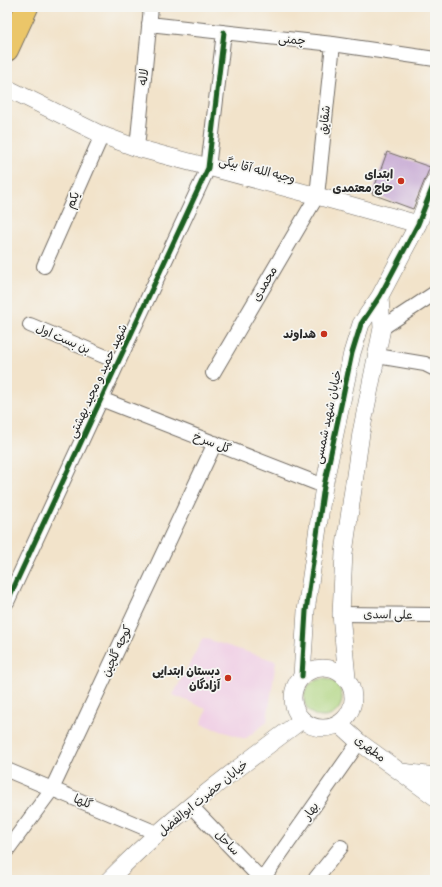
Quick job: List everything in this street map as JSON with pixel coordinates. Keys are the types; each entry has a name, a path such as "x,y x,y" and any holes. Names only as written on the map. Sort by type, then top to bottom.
{"main road":[{"path":"7,50 27,7"}],"street":[{"name":"لاله","path":"137,148 150,7"},
{"name":"چمنی","path":"149,24 333,44 435,59"},
{"name":"شهید حمید و مجید بهشتی","path":"7,602 208,168 224,32"},
{"name":"شقایق","path":"317,196 333,44"},
{"name":"وجیه الله آقا بیگی","path":"7,88 102,135 137,148 418,224"},
{"name":"یکم","path":"44,266 102,135"},
{"name":"خیابان شهید شمسی","path":"302,676 306,611 324,486 352,353 361,324 380,296 418,224 435,181"},
{"name":"محمدی","path":"213,373 317,196"},
{"path":"382,328 435,293"},
{"path":"347,678 330,668 320,667 310,670 302,676 296,684 293,693 293,703 296,712 302,720 310,726 330,728 339,724 347,717 352,708 354,697 352,687 347,678 341,614 344,552 361,433 382,328 380,296"},
{"name":"بن بست اول","path":"30,325 118,362"},
{"path":"377,356 425,364 435,369"},
{"name":"گل سرخ","path":"101,399 324,486"},
{"name":"کوچه گلچین","path":"7,850 52,789 215,444"},
{"name":"علی اسدی","path":"341,614 435,615"},
{"name":"خیابان حضرت ابوالفضل","path":"109,880 126,863 191,806 302,720"},
{"name":"مطهری","path":"339,724 359,742 402,772 435,798"},
{"name":"بهار","path":"262,880 359,742"},
{"name":"گلها","path":"7,770 159,834"},
{"name":"مطهری","path":"402,772 435,776"},
{"name":"ساحل","path":"191,806 262,880"},
{"path":"320,880 316,878 341,847"}],"shaded area":[{"name":"دبستان ابتدایی آزادگان","path":"203,638 276,661 267,722 245,739 201,724 207,709 173,695"}],"green space":[{"path":"319,679 327,679 334,682 339,687 342,698 339,709 334,714 327,717 319,717 312,714 307,709 304,702 304,694 307,687 312,682"}],"building":[{"name":"ابتدای حاج معتمدی","path":"387,152 430,167 413,209 372,194"}],"cycle path":[{"path":"7,602 208,168 224,32"},
{"path":"302,676 306,611 324,486 352,353 361,324 380,296 418,224 435,181"}],"place":[{"name":"ابتدای حاج معتمدی","path":"401,181"},
{"name":"هداوند","path":"324,334"},
{"name":"دبستان ابتدایی آزادگان","path":"228,678"}]}
